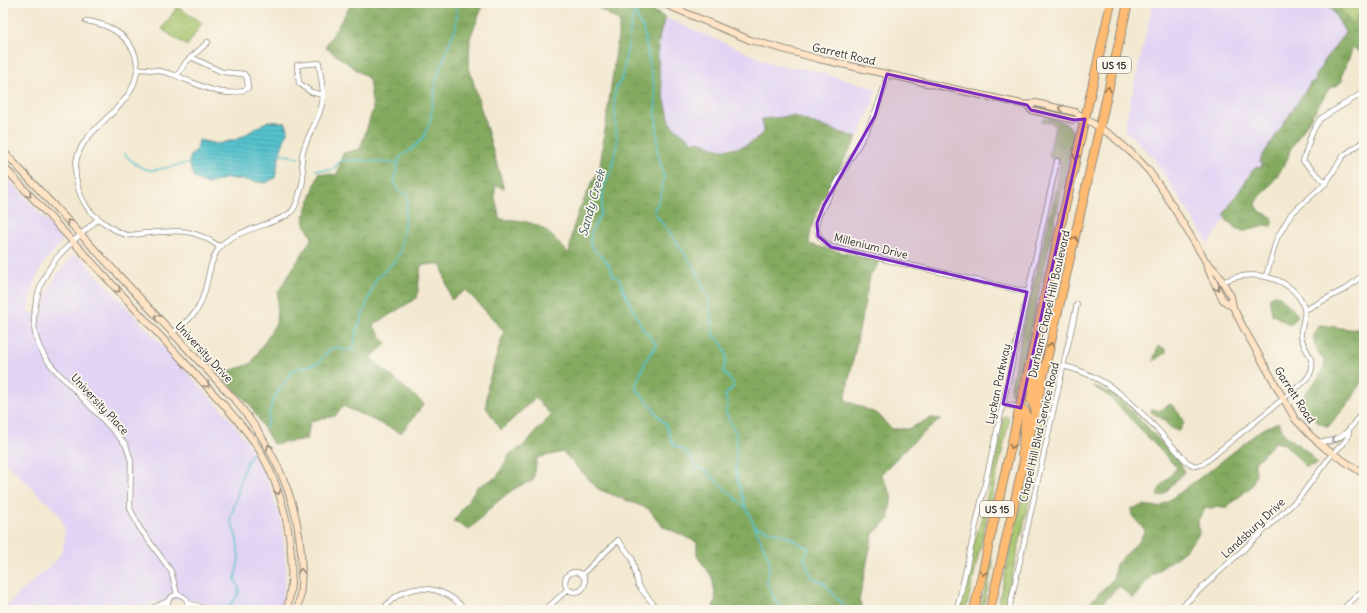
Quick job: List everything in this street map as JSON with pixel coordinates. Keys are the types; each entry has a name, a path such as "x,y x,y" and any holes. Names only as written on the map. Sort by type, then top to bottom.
{"highway":[{"name":"Durham-Chapel Hill Boulevard","path":"974,610 1021,408 1111,3"},
{"name":"Durham-Chapel Hill Boulevard","path":"990,610 1128,3"},
{"path":"1036,410 1030,400 1043,306"},
{"path":"1018,487 1026,415 1025,410 1021,408"}],"main road":[{"name":"Garrett Road","path":"662,3 717,28 757,42 819,59 1027,104 1031,110 1074,120 1085,119 1100,127 1127,148 1148,171 1164,192 1205,260 1211,276 1224,300 1233,307"},
{"name":"University Drive","path":"3,151 235,400 255,425 283,474 293,505 299,534 301,571 298,610"},
{"name":"University Drive","path":"3,166 224,405 242,425 259,450 276,486 289,533 292,570 287,610"},
{"name":"Garrett Road","path":"1205,260 1223,282 1231,296 1233,307 1283,399 1300,424 1316,441 1332,454 1364,474"}],"street":[{"path":"86,21 107,25 118,32 131,46 137,69 134,83 125,99 93,130 78,155 75,173 84,203 98,219 127,235 182,231 200,234 220,247"},
{"path":"177,76 191,58 208,42"},
{"path":"137,69 150,69 177,76 210,89 241,92 248,88 247,78 244,74 222,72 191,58"},
{"path":"172,333 189,320 197,309 204,294 210,269 220,247 236,236 291,213 303,180 302,156 306,143 320,115 323,95 319,63 297,65 299,83 311,92 323,95"},
{"name":"Millenium Drive","path":"887,74 885,86 875,116 824,205 817,223 818,236 823,242 831,247 1027,292"},
{"path":"1326,183 1303,161 1312,132 1320,119 1364,92"},
{"path":"1266,276 1277,238 1291,214 1326,183 1343,156 1364,141"},
{"name":"Lyckan Parkway","path":"957,610 1057,161"},
{"name":"University Place","path":"98,219 81,234 53,264 41,286 34,313 36,338 40,349 52,366 126,445 131,461 130,508 139,527 171,571 177,594"},
{"path":"1305,310 1347,288 1364,274"},
{"path":"1063,366 1087,373 1126,397 1187,462 1195,466 1203,464 1305,381 1311,371 1312,359 1301,335 1305,310 1294,292 1266,276 1240,275 1223,282"},
{"name":"Chapel Hill Blvd Service Road","path":"1009,610 1077,304"},
{"path":"1003,404 1021,408"},
{"name":"Landsbury Drive","path":"1178,610 1299,498 1332,454 1343,444 1348,437 1349,431 1364,409"},
{"path":"1036,410 1052,415"},
{"path":"1316,441 1332,442 1349,431"},
{"path":"582,575 618,540 632,558 638,585 658,610"},
{"path":"576,572 582,575 584,581 580,590 574,592 568,589 565,581 568,575 576,572"},
{"path":"383,610 404,592 414,588 425,588 437,591 453,599 465,610"},
{"path":"546,610 568,589"},
{"path":"1342,610 1364,589"},
{"path":"168,610 168,601 171,596 177,594 183,596 188,603 211,610"},
{"path":"148,610 168,601"},
{"path":"187,610 188,603"}],"highlighted area":[{"path":"887,74 1027,105 1031,110 1074,120 1085,119 1021,408 1003,404 1027,292 831,247 818,236 817,223 824,205 875,116"}],"shaded area":[{"path":"1153,3 1336,3 1352,24 1209,244 1152,156 1124,129"},
{"path":"666,18 773,64 788,68 803,68 873,87 876,91 872,106 857,138 793,116 763,132 746,146 719,149 688,139 671,125 659,72 657,53 659,30"},
{"path":"3,173 62,238 61,243 44,263 36,278 27,312 42,315 48,291 56,276 72,256 79,256 224,412 247,441 265,473 281,519 286,568 281,610 220,610 202,602 182,599 156,602 138,610 3,610 3,608 56,561 63,549 65,535 64,526 58,513 3,460"}],"green space":[{"path":"352,3 484,3 470,38 469,67 504,189 496,185 495,198 499,219 523,221 539,226 553,237 569,254 573,228 579,210 600,166 620,22 597,7 599,3 639,3 666,18 658,44 661,84 671,125 693,142 701,142 716,149 738,148 754,141 763,132 762,119 793,116 857,138 821,203 815,217 809,244 880,262 870,276 845,400 878,414 891,429 908,429 931,418 941,419 914,441 881,474 892,496 888,520 873,534 859,601 864,610 712,610 716,599 712,577 697,556 697,542 662,526 649,509 598,489 563,452 537,458 533,481 515,489 498,501 469,530 454,521 477,487 497,477 510,454 522,447 551,415 535,398 501,430 486,407 488,384 504,331 466,290 451,300 441,264 421,265 417,298 373,325 386,344 370,358 424,404 401,433 343,406 335,416 310,421 307,439 273,444 251,406 219,374 251,364 276,323 278,292 312,238 303,220 319,173 337,175 343,153 360,149 373,109 369,79 325,47"},
{"path":"1328,3 1364,3 1364,54 1353,48 1342,75 1342,81 1338,85 1329,89 1290,150 1287,160 1281,170 1258,200 1256,205 1261,212 1272,217 1272,226 1264,225 1242,232 1227,221 1224,214 1255,167 1260,168 1262,164 1260,162 1261,158 1311,82 1316,82 1315,75 1345,32"},
{"path":"1336,3 1364,3 1364,6 1352,24"},
{"path":"177,7 202,23 187,46 162,29"},
{"path":"1045,118 1060,121 1068,125 1073,133 1073,138 1019,383 1013,395 1010,392 1026,313 1057,187 1060,164 1059,161 1049,157 1055,126 1052,123 1043,122 1042,120"},
{"path":"1274,295 1280,296 1297,314 1297,317 1290,325 1272,314 1269,298"},
{"path":"1320,325 1348,329 1359,329 1364,327 1364,377 1352,399 1328,427 1318,422 1301,401 1321,374 1325,362 1316,348 1314,339 1316,329"},
{"path":"1158,346 1165,349 1166,353 1153,361"},
{"path":"1093,386 1118,396 1180,462 1184,472 1163,495 1158,497 1157,494 1161,486 1177,468 1111,398"},
{"path":"1171,404 1183,418 1184,423 1180,430 1174,430 1161,418 1150,411 1153,409 1160,411 1164,407"},
{"path":"1006,416 1009,418 1008,425 966,610 960,610 971,553 982,517 1001,436 1003,418"},
{"path":"1041,421 1045,423 1046,428 1004,610 997,610 1038,425"},
{"path":"1278,422 1285,435 1308,452 1318,464 1306,467 1285,444 1275,442 1255,463 1256,474 1252,486 1227,507 1206,508 1198,520 1199,534 1185,551 1151,576 1133,599 1119,586 1100,606 1102,610 1083,610 1113,579 1116,564 1140,540 1145,530 1132,516 1131,509 1144,505 1160,507 1261,430"},
{"path":"992,559 993,566 983,610 980,610"}],"water":[{"path":"268,121 286,123 288,129 280,153 275,178 266,183 228,178 207,184 194,178 189,163 191,155 197,149 199,140 217,144 238,139"}],"waterway":[{"path":"266,427 273,399 293,370 318,363 330,349 338,347 341,350 353,350 357,330 376,279 395,261 400,253 408,195 398,190 394,179 400,157 412,149 423,138 430,122 437,77 456,26 457,12 455,3"},
{"name":"Sandy Creek","path":"639,3 633,16 622,78 616,88 614,98 617,143 611,171 604,187 601,213 591,233 590,244 594,250 604,258 613,275 621,281 624,292 643,329 657,345 646,360 635,387 666,425 673,445 686,451 696,467 707,472 747,509 770,561 767,585 777,602 787,610"},
{"path":"636,12 639,23 643,28 655,92 658,154 664,176 661,194 654,212 687,257 702,282 710,306 713,334 721,342 725,350 726,360 723,371 733,383 733,388 725,395 728,407 725,411 736,434 736,475 746,507"},
{"path":"124,153 132,162 147,170 162,169 190,163"},
{"path":"279,153 298,158"},
{"path":"316,170 333,170 340,161 359,160 397,164"},
{"path":"226,610 238,595 239,588 235,579 239,559 237,539 230,518 236,502 244,469 252,453"},
{"name":"Sandy Creek","path":"756,527 787,536 809,549 804,558 811,576 825,584 847,610"}]}
